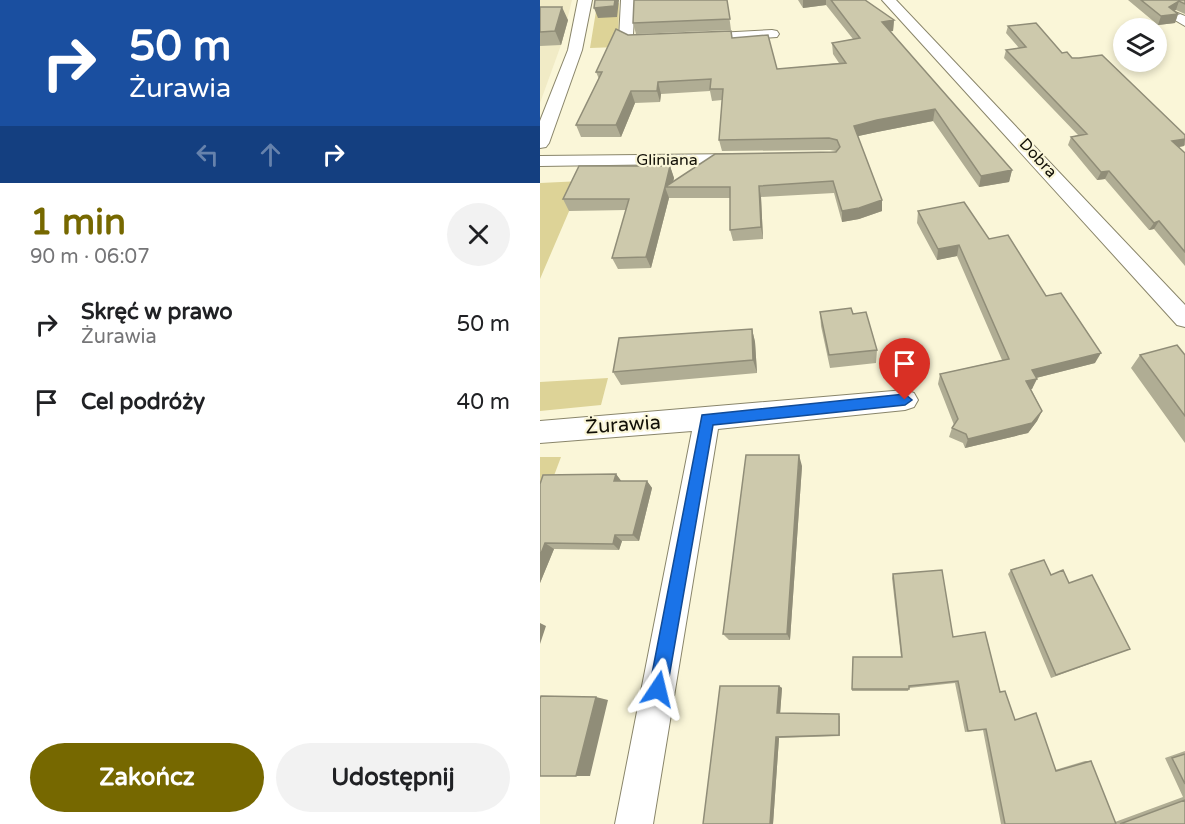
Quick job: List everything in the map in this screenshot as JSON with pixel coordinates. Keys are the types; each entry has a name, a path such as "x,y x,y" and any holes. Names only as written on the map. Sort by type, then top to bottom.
{"street":[{"path":"540,143 575,50 585,0"},
{"path":"628,0 626,39 639,41 772,34"},
{"name":"Dobra","path":"889,0 1185,319"},
{"name":"Gliniana","path":"540,161 758,159"},
{"name":"Żurawia","path":"540,432 905,400"},
{"path":"634,824 707,419"}],"shaded area":[{"path":"540,0 572,0 561,45 540,103"},
{"path":"619,3 618,47 590,48 597,5"},
{"path":"582,181 540,279 540,183"},
{"path":"608,378 601,405 540,411 540,382"},
{"path":"540,457 561,457 540,513"}],"building":[{"path":"595,0 615,0 614,6 594,8"},
{"path":"634,0 727,0 730,19 633,23"},
{"path":"831,0 865,0 894,20 882,22 1012,170 981,176 935,109 854,126 882,200 859,208 842,211 833,181 759,186 761,227 730,230 730,187 665,187 715,154 836,152 840,147 837,140 829,138 719,140 723,89 710,89 711,79 658,82 657,91 631,91 616,125 576,125 602,72 596,72 616,29 628,35 731,31 732,38 768,35 777,69 846,63 832,43 860,38"},
{"path":"1141,0 1185,0 1185,4 1179,1 1169,7 1178,14 1161,16"},
{"path":"540,7 562,7 555,31 540,32"},
{"path":"1036,23 1062,53 1067,52 1072,58 1102,55 1113,66 1113,72 1120,72 1185,135 1185,139 1172,141 1185,153 1185,252 1159,221 1154,223 1109,171 1101,172 1071,137 1087,134 1006,50 1026,47 1008,26"},
{"path":"579,166 670,166 646,257 612,258 629,199 563,199"},
{"path":"964,202 989,239 1008,235 1046,296 1061,293 1101,353 1032,370 1037,379 1026,381 1042,411 1032,423 968,439 966,434 952,428 958,419 940,374 1009,359 959,245 938,249 918,211"},
{"path":"851,308 853,314 866,312 877,350 829,355 820,312"},
{"path":"752,329 753,360 613,372 619,338"},
{"path":"1177,345 1185,355 1185,416 1140,355"},
{"path":"746,455 799,455 787,634 723,634"},
{"path":"616,474 614,481 647,481 633,535 615,535 613,544 545,543 540,556 540,484 543,475"},
{"path":"1044,560 1051,575 1063,570 1069,583 1092,575 1130,649 1056,675 1011,570"},
{"path":"942,570 953,637 985,632 1000,692 1005,691 1015,720 1036,713 1056,771 1091,761 1116,824 1005,824 986,729 968,731 958,681 909,686 909,689 852,689 853,657 902,657 893,574"},
{"path":"720,686 779,686 777,713 839,714 839,735 776,737 770,824 703,824"},
{"path":"541,696 596,697 576,776 540,776"},
{"path":"1185,754 1185,784 1172,758"},
{"path":"1185,800 1185,824 1120,824"}],"route":[{"path":"658,689 707,419 905,400"}]}
